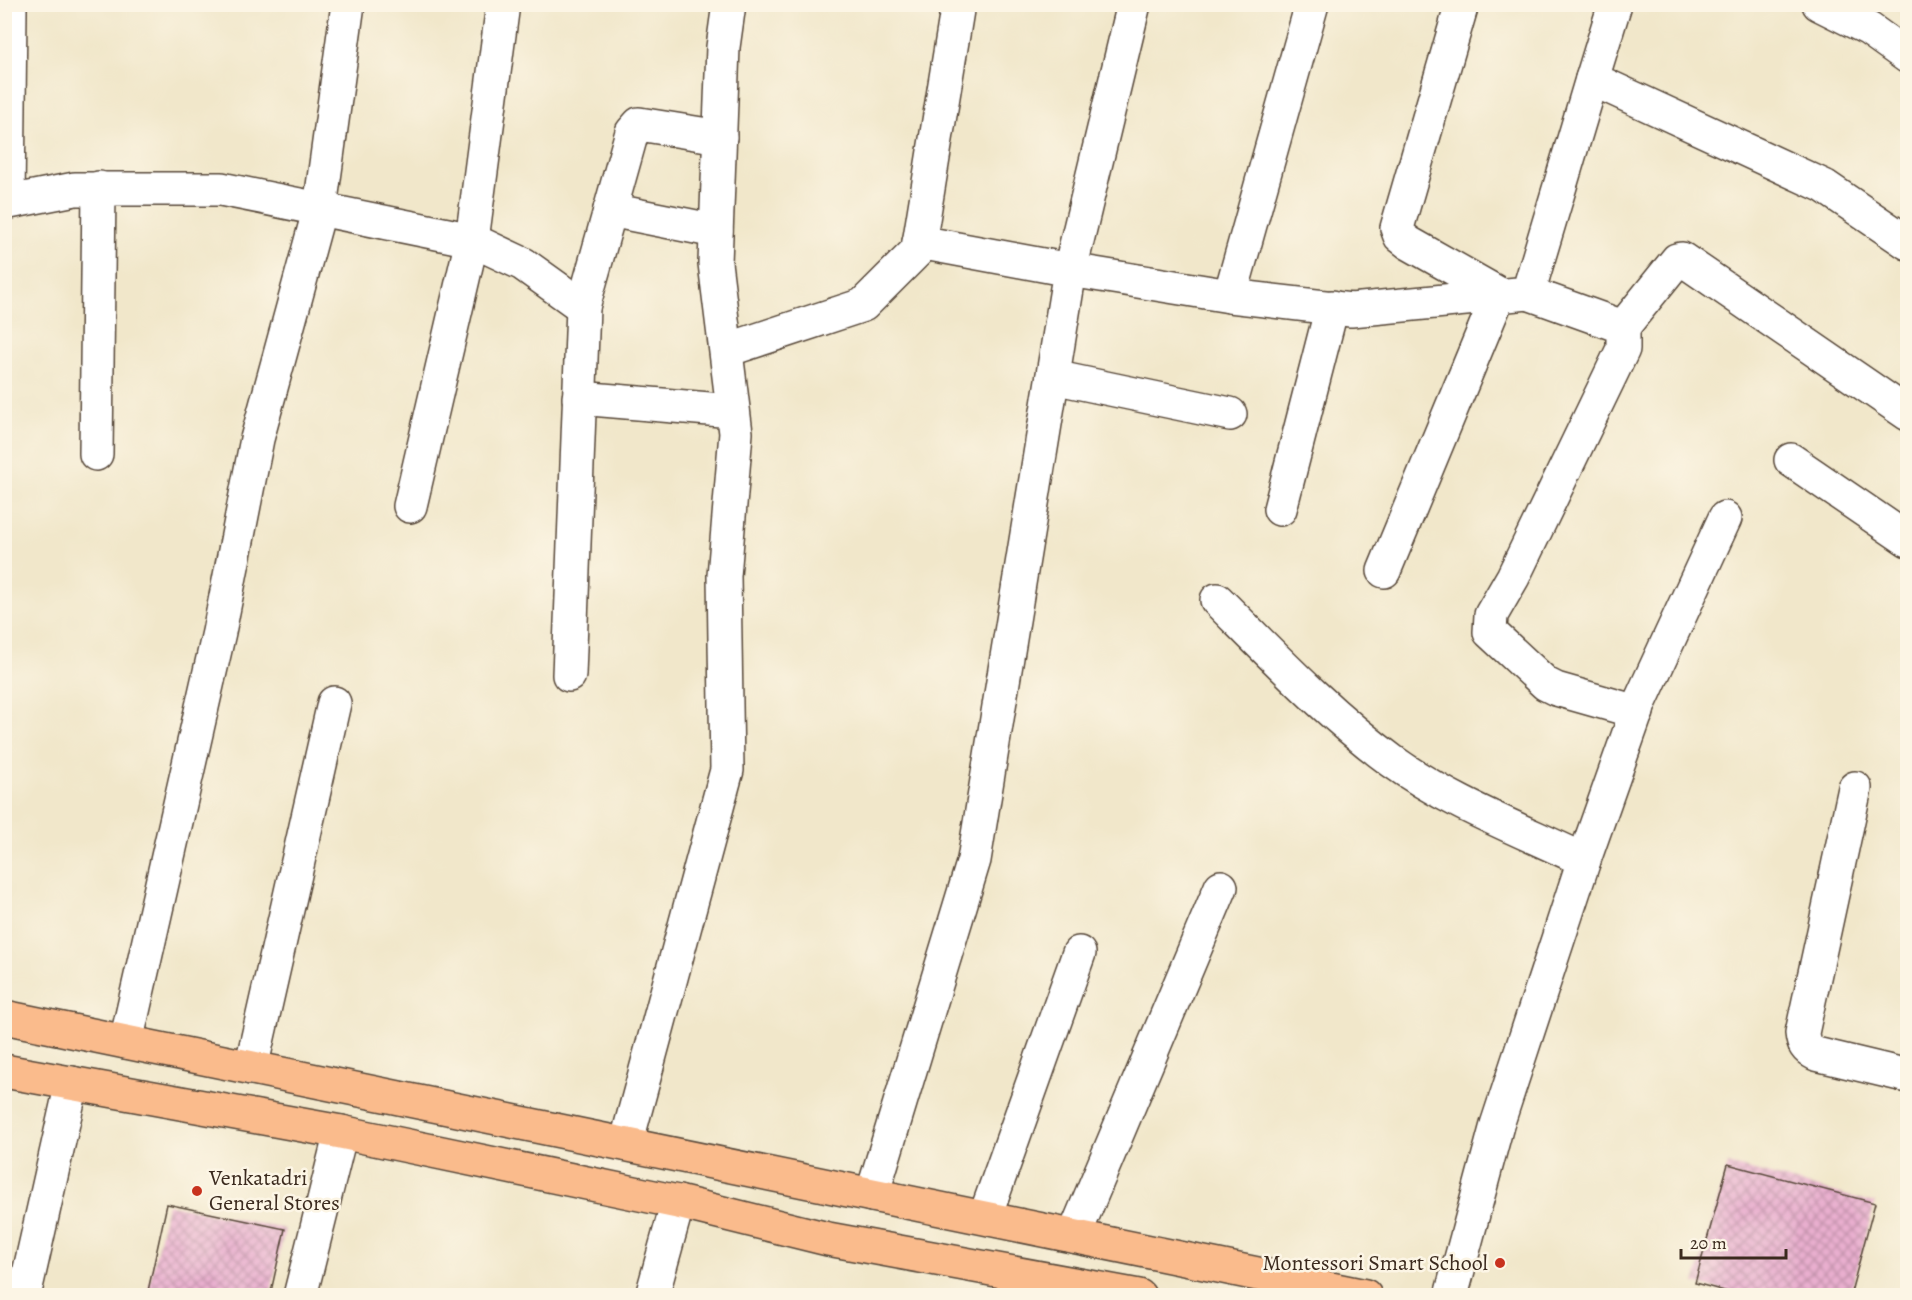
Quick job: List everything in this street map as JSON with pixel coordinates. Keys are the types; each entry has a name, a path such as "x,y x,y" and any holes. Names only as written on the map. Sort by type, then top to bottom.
{"highway":[{"path":"4,1017 1365,1296"},
{"path":"4,1071 341,1132 678,1202 828,1239 1139,1296"}],"street":[{"path":"126,1042 219,632 257,439 320,208 348,4"},
{"path":"410,506 472,240 503,4"},
{"path":"626,1144 727,770 724,576 736,433 715,262 723,47 729,4"},
{"path":"727,350 863,305 918,250 958,4"},
{"path":"872,1195 974,860 1070,270 1134,4"},
{"path":"1230,296 1312,4"},
{"path":"1462,4 1397,228 1400,236 1409,243 1513,293 1623,327"},
{"path":"1384,571 1513,293 1592,80 1615,4"},
{"path":"1819,4 1869,29 1908,57"},
{"path":"10,9 6,203 75,189 221,189 472,240 523,264 583,307"},
{"path":"1592,80 1824,186 1908,243"},
{"path":"569,675 583,307 610,210 632,132 639,124 720,137"},
{"path":"96,454 99,188"},
{"path":"610,210 716,231"},
{"path":"920,242 1070,270 1230,296 1351,310 1513,293"},
{"path":"1637,712 1556,689 1546,684 1495,639 1490,623 1491,615 1513,577 1614,371 1623,349 1623,327 1677,260 1682,259 1908,414"},
{"path":"1280,509 1332,308"},
{"path":"1053,377 1230,414"},
{"path":"579,398 733,411"},
{"path":"1791,460 1908,540"},
{"path":"1451,1296 1497,1125 1584,860 1637,712 1725,518"},
{"path":"1217,600 1311,695 1392,761 1446,795 1584,860"},
{"path":"252,1068 334,703"},
{"path":"1855,788 1817,957 1802,1033 1803,1043 1808,1050 1816,1054 1908,1076"},
{"path":"1074,1236 1221,887"},
{"path":"985,1218 1079,953"},
{"path":"24,1296 72,1083"},
{"path":"300,1296 341,1132"},
{"path":"652,1296 678,1202"}],"building":[{"path":"1728,1164 1875,1203 1850,1296 1743,1296 1695,1283"},
{"path":"167,1204 285,1229 270,1296 170,1296 148,1291"}],"place":[{"name":"Venkatadri General Stores","path":"197,1191"},
{"name":"Montessori Smart School","path":"1500,1263"}]}
